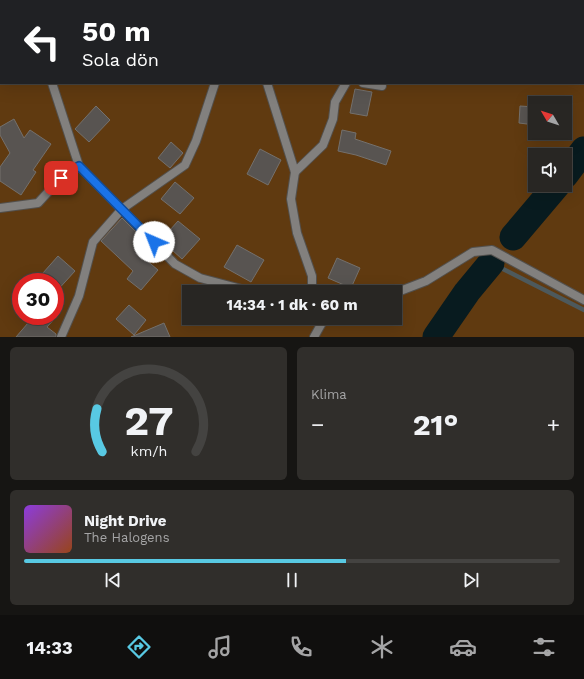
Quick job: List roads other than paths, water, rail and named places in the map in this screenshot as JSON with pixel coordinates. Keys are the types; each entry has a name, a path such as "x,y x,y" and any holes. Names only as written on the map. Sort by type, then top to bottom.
{"street":[{"path":"52,84 79,166 175,264 200,278 226,285"},
{"path":"61,337 79,296 93,242 122,209 185,164 196,141 215,84"},
{"path":"267,84 295,172 291,199 297,233 312,276 312,285"},
{"path":"295,172 323,145 333,119 336,102 345,84"},
{"path":"369,84 382,86"},
{"path":"0,208 38,203 61,178 79,166"},
{"path":"402,290 426,281 473,252 492,250 584,300"},
{"path":"314,337 321,325"}],"waterway":[{"path":"572,166 584,150"},
{"path":"513,237 551,192"},
{"path":"491,263 584,310"},
{"path":"436,337 467,292 491,263"}]}
